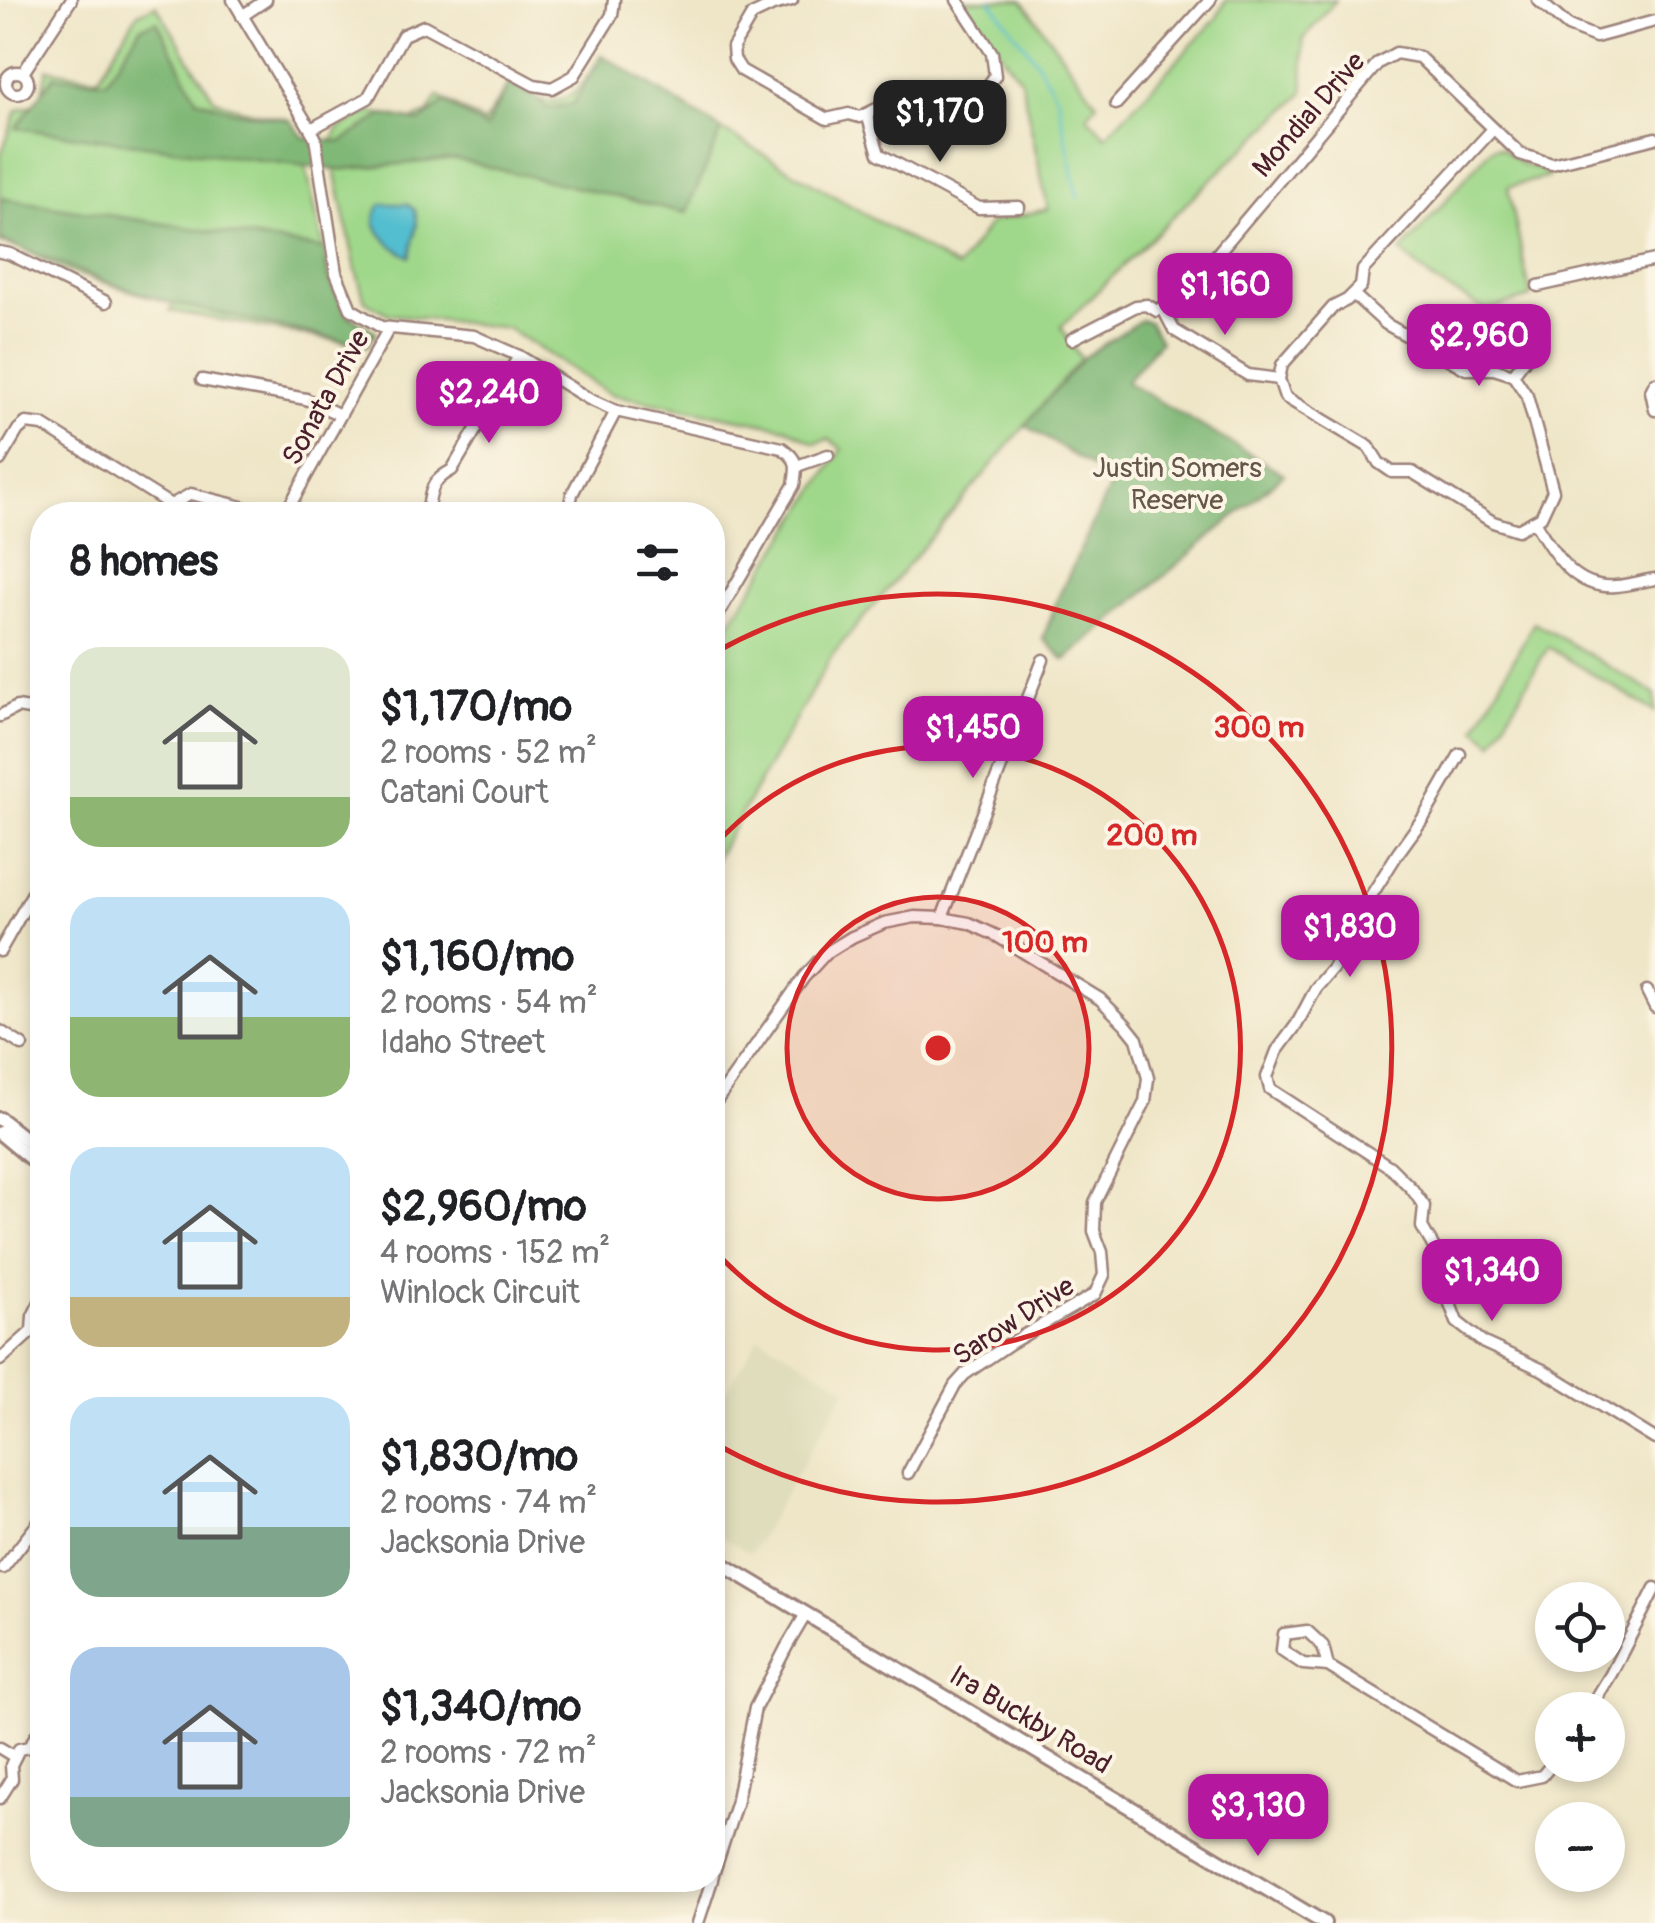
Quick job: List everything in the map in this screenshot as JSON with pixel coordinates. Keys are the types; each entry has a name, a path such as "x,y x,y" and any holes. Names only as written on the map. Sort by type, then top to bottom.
{"street":[{"path":"23,72 71,0"},
{"path":"233,0 315,136 336,273 351,309 381,327 474,336 616,411 782,448 793,456 794,485 725,603"},
{"path":"242,16 266,0"},
{"path":"310,129 368,98 403,35 424,26 534,85 552,88 574,76 612,16 614,0"},
{"path":"792,0 773,4 752,16 733,47 734,59 741,70 827,118 849,114 860,118 892,102 987,86 996,76 992,52 957,0"},
{"path":"1116,104 1210,0"},
{"path":"1538,0 1568,26 1596,38 1655,20"},
{"name":"Mondial Drive","path":"1162,308 1168,304 1170,290 1180,281 1201,273 1378,64 1396,53 1419,57 1520,154 1552,164 1655,138"},
{"path":"867,114 879,154 978,208 1018,207"},
{"path":"1354,294 1386,324 1466,370 1494,369 1512,375 1527,396 1553,492 1542,518 1518,530 1493,522 1412,472 1392,472 1378,463 1369,447 1285,398 1279,379 1282,365 1334,307 1361,286 1363,270 1493,129"},
{"path":"0,252 106,302"},
{"path":"1538,286 1655,260"},
{"path":"1072,339 1136,306 1147,305 1156,311 1162,308 1174,330 1248,375 1279,379"},
{"path":"1512,375 1525,359 1516,319"},
{"name":"Sonata Drive","path":"292,502 389,328"},
{"path":"428,502 438,478 452,470 518,356"},
{"path":"202,380 306,399 340,414"},
{"path":"1655,384 1651,390 1655,410"},
{"path":"570,502 616,411"},
{"name":"Sonata Drive","path":"0,460 26,422 43,426 157,502"},
{"path":"796,466 828,455"},
{"name":"Sonata Drive","path":"180,502 191,494 223,502"},
{"path":"1534,521 1553,552 1578,580 1611,587 1655,579"},
{"path":"942,918 1043,660"},
{"path":"0,716 17,708 30,710"},
{"path":"1460,754 1424,817 1362,910 1333,968 1316,988 1278,1051 1267,1077 1270,1089 1390,1167 1412,1189 1424,1206 1422,1227 1436,1251 1457,1322 1484,1343 1542,1370 1655,1439"},
{"path":"0,951 30,898"},
{"name":"Sarow Drive","path":"725,1089 804,977 826,953 884,924 915,917 969,923 997,936 1100,999 1137,1040 1148,1078 1146,1102 1095,1202 1094,1230 1102,1252 1104,1275 1095,1294 964,1374 908,1473"},
{"path":"1646,991 1655,1007"},
{"path":"0,1031 22,1045"},
{"path":"0,1119 30,1143"},
{"path":"0,1133 30,1158"},
{"path":"0,1360 30,1333"},
{"path":"3,1568 30,1533"},
{"name":"Ira Buckby Road","path":"725,1566 1324,1923"},
{"path":"1600,1692 1655,1588"},
{"path":"725,1838 736,1804 755,1708 806,1614"},
{"path":"1328,1666 1323,1646 1307,1631 1284,1634 1282,1650 1303,1664 1328,1666 1517,1782 1535,1778"},
{"path":"0,1798 12,1779 11,1765 19,1750 30,1745"},
{"path":"0,1748 16,1757"},
{"path":"698,1923 708,1892"}],"shaded area":[{"path":"759,1336 847,1388 750,1554 725,1539 726,1392"}],"green space":[{"path":"961,0 1022,0 1097,103 1087,116 1106,136 1216,19 1226,0 1336,0 1303,39 1304,93 1061,327 1081,359 833,654 725,842 725,630 842,449 829,439 814,443 787,428 610,394 507,328 388,314 365,301 330,146 338,129 371,112 412,120 428,114 438,96 484,123 510,82 538,99 557,101 580,86 602,55 957,268 991,222 1048,209 1021,80"},
{"path":"156,5 214,99 290,120 301,145 334,294 349,314 373,333 367,346 170,311 174,304 66,271 20,248 0,243 0,157 17,110 40,103 47,69 98,78 138,13"},
{"path":"157,21 197,99 233,111 290,120 303,137 341,142 383,115 421,122 444,102 486,128 510,82 547,108 573,104 602,55 722,130 686,213 455,159 335,170 16,128 54,76 106,81 141,27"},
{"path":"1496,147 1523,165 1546,171 1548,177 1508,187 1531,297 1486,310 1435,282 1401,252"},
{"path":"0,198 325,249 328,277 347,315 376,332 367,346 171,303 109,283 0,240"},
{"name":"Justin Somers Reserve","path":"1141,320 1149,322 1160,341 1126,382 1284,474 1065,660 1043,639 1113,480 1025,425 1084,357"},
{"path":"1534,622 1655,694 1655,712 1548,647 1493,743 1476,728"}],"water":[{"path":"382,204 407,204 415,210 417,223 410,257 381,235 375,220"}],"waterway":[{"path":"990,0 1037,62 1058,99 1078,198"}]}
